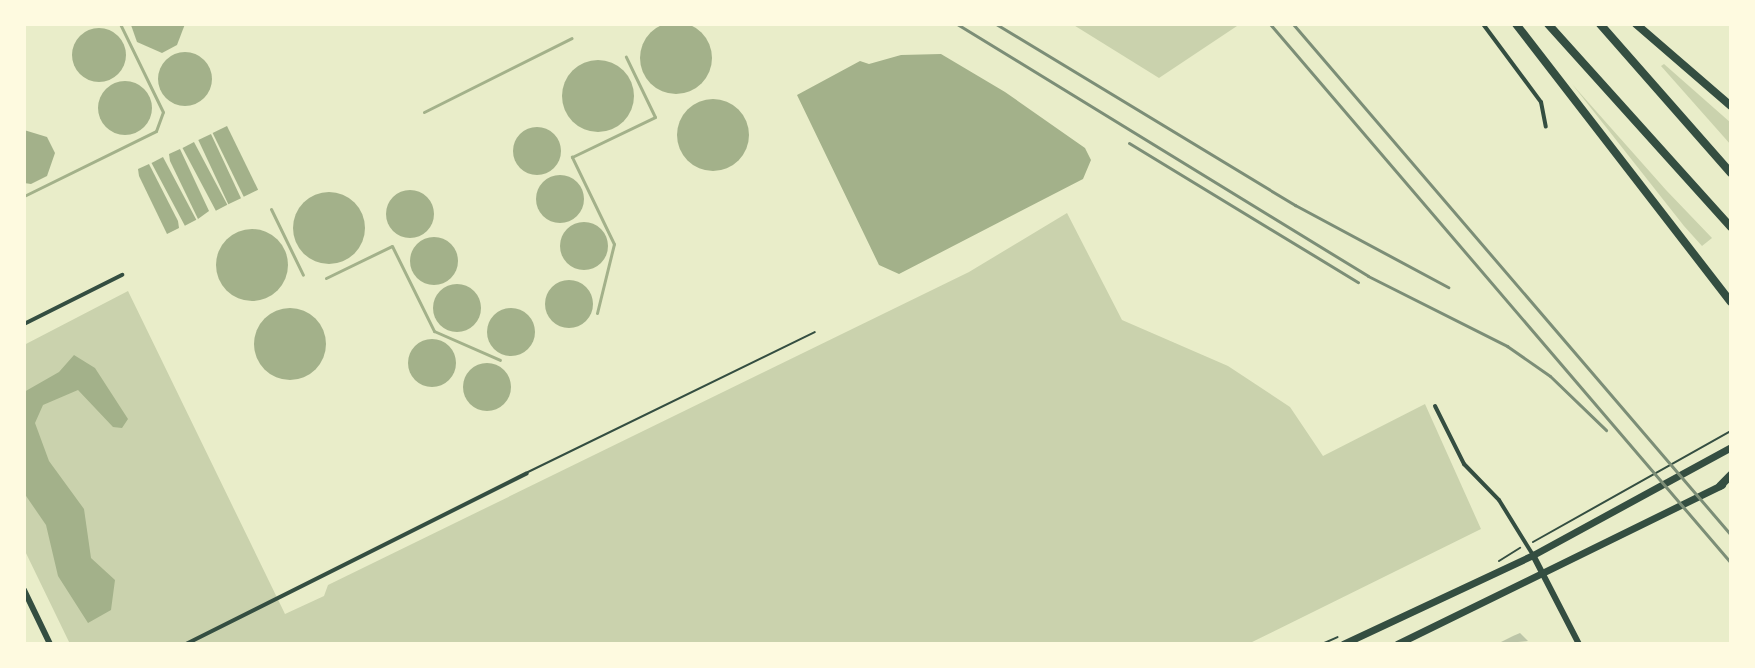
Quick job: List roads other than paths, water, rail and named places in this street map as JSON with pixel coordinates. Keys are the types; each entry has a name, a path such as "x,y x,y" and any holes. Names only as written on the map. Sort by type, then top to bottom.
{"highway":[{"path":"1516,24 1731,302"},
{"path":"1548,24 1731,227"},
{"path":"1600,24 1731,173"},
{"path":"1636,24 1731,106"},
{"path":"1720,486 1731,478"}],"main road":[{"path":"1343,644 1533,555 1731,447"},
{"path":"1397,644 1720,486"},
{"path":"1533,555 1579,644"},
{"path":"24,590 50,644"}],"street":[{"path":"1483,24 1541,102 1546,127"},
{"path":"24,324 122,275"},
{"path":"1435,406 1464,464 1499,500 1533,555"},
{"path":"186,644 527,473"}],"lane":[{"path":"527,473 815,332"}],"waterway":[{"path":"24,196 156,131 163,112 120,24"},
{"path":"424,112 572,38"},
{"path":"597,313 614,244 572,157 655,117 626,57"},
{"path":"271,209 303,275"},
{"path":"326,278 392,246 434,331 500,360"}],"railway":[{"path":"957,24 1368,276 1507,346 1550,376 1606,430"},
{"path":"996,24 1295,205 1448,287"},
{"path":"1270,24 1731,563"},
{"path":"1293,24 1731,535"},
{"path":"1129,143 1358,282"}]}
